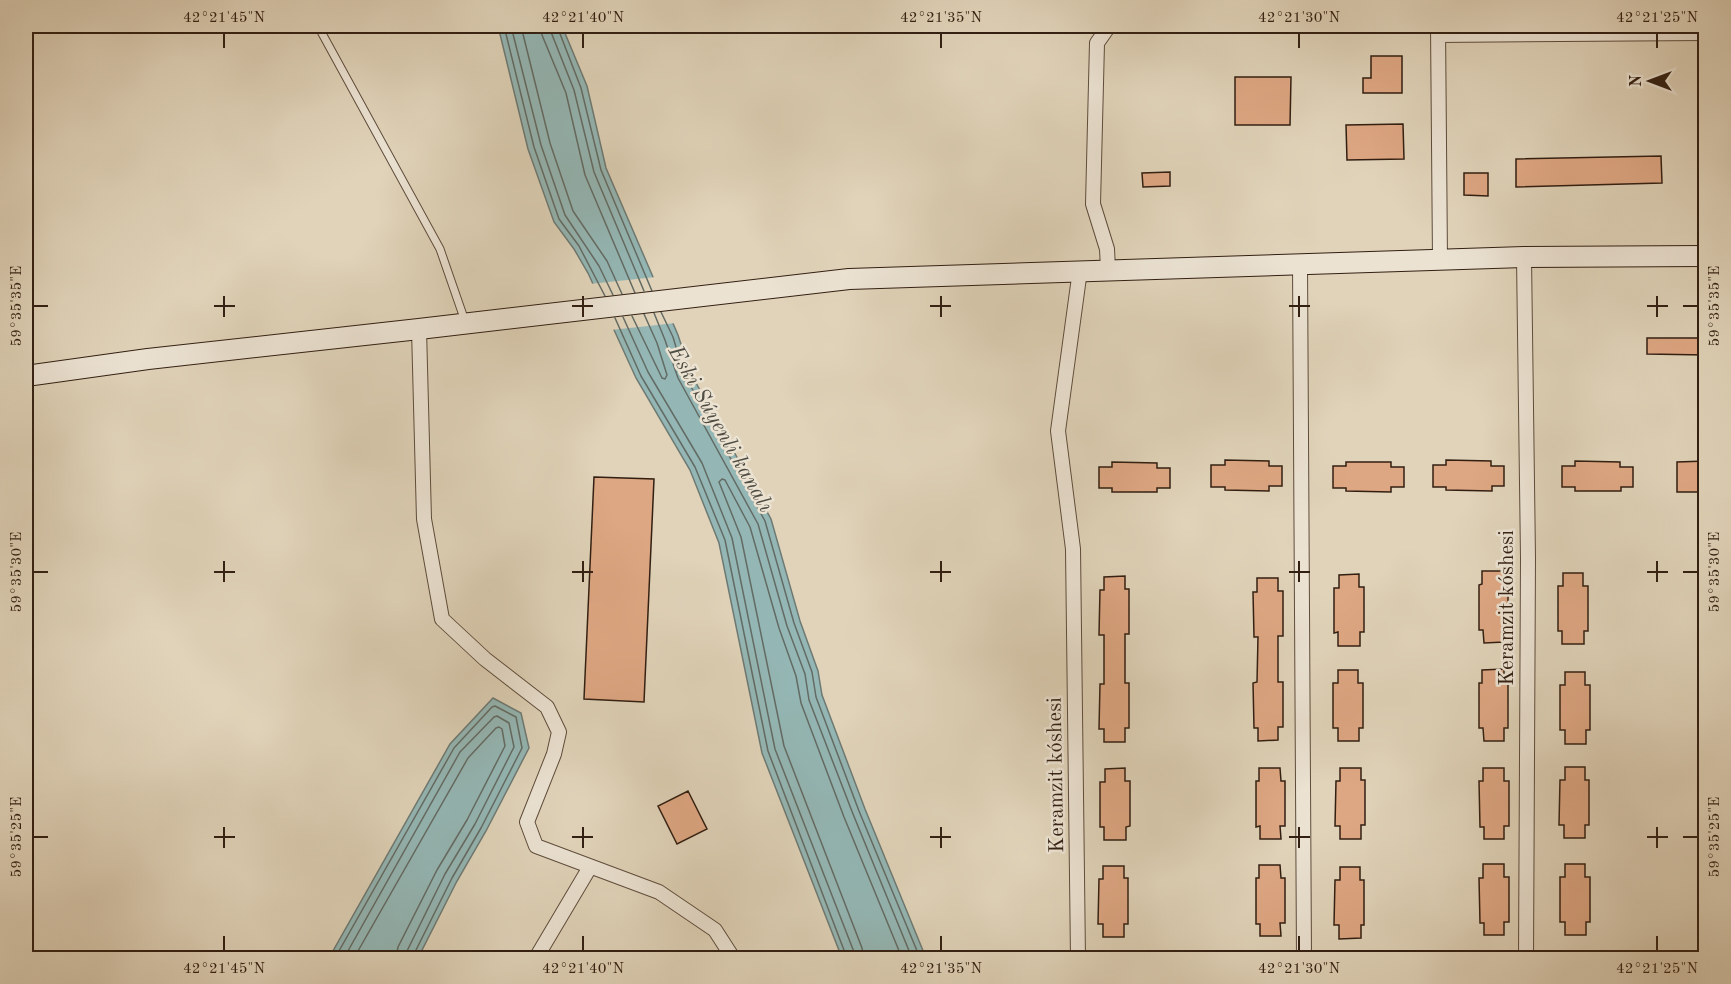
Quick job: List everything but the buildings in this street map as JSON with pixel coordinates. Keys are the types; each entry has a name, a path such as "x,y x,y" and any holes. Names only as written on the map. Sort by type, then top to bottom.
{"street":[{"path":"1107,269 1107,249 1093,204 1097,43 1109,26"},
{"path":"1440,259 1438,30 1666,30 1706,33"},
{"path":"26,376 148,359 849,279 1440,259 1706,256"},
{"name":"Keramzit kóshesi","path":"1524,257 1528,558 1526,958"},
{"path":"1300,264 1304,958"},
{"name":"Keramzit kóshesi","path":"1078,958 1073,549 1058,431 1080,270"},
{"path":"419,329 424,519 442,618 485,659 547,707 560,732 554,754 527,822 537,846 659,892 715,930 733,958"},
{"path":"537,958 590,867"}],"lane":[{"path":"318,26 440,249 466,323"}],"water":[{"path":"498,26 562,26 587,86 606,168 678,335 690,372 771,519 800,621 818,671 822,695 865,809 926,958 842,958 762,753 719,543 690,470 636,378 588,273 554,222 528,149"},
{"path":"493,698 521,713 529,748 418,958 329,958 450,744"}],"pier":[{"path":"656,277 676,323 611,330 589,284"}],"water label":[{"name":"Eski Súyenli kanalı","path":"722,428"}]}
